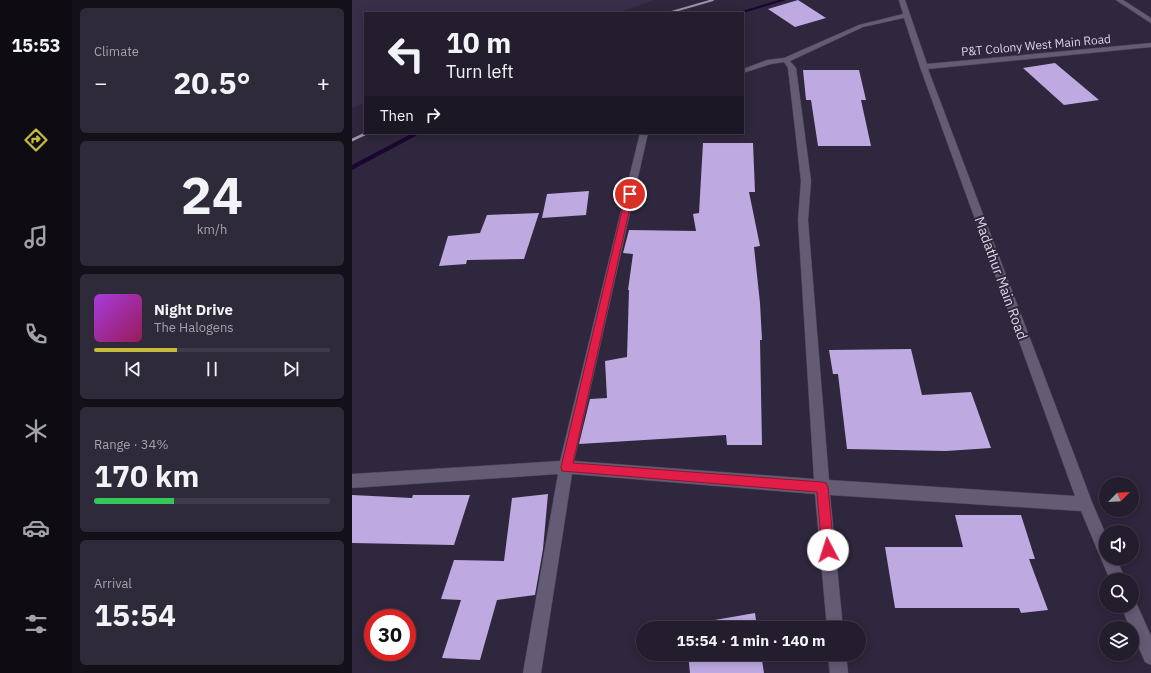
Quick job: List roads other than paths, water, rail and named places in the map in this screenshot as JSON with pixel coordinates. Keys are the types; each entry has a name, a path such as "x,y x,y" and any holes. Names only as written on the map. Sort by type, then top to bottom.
{"street":[{"name":"Madathur Main Road","path":"902,0 924,67 1084,504 1099,537"},
{"path":"1119,0 1151,22"},
{"path":"744,71 770,62 786,60 860,26 907,15"},
{"name":"P&T Colony West Main Road","path":"924,67 1151,45"},
{"path":"786,60 792,68 806,181 804,220 822,487 834,621"},
{"path":"532,673 566,467 644,134"},
{"path":"352,481 566,467 822,487 1084,504"},
{"path":"1132,613 1151,656"},
{"path":"838,661 839,673"}],"waterway":[{"path":"741,12 784,0"},
{"path":"352,168 416,134"}],"railway":[{"path":"671,12 713,0"},
{"path":"352,140 365,134"}]}
